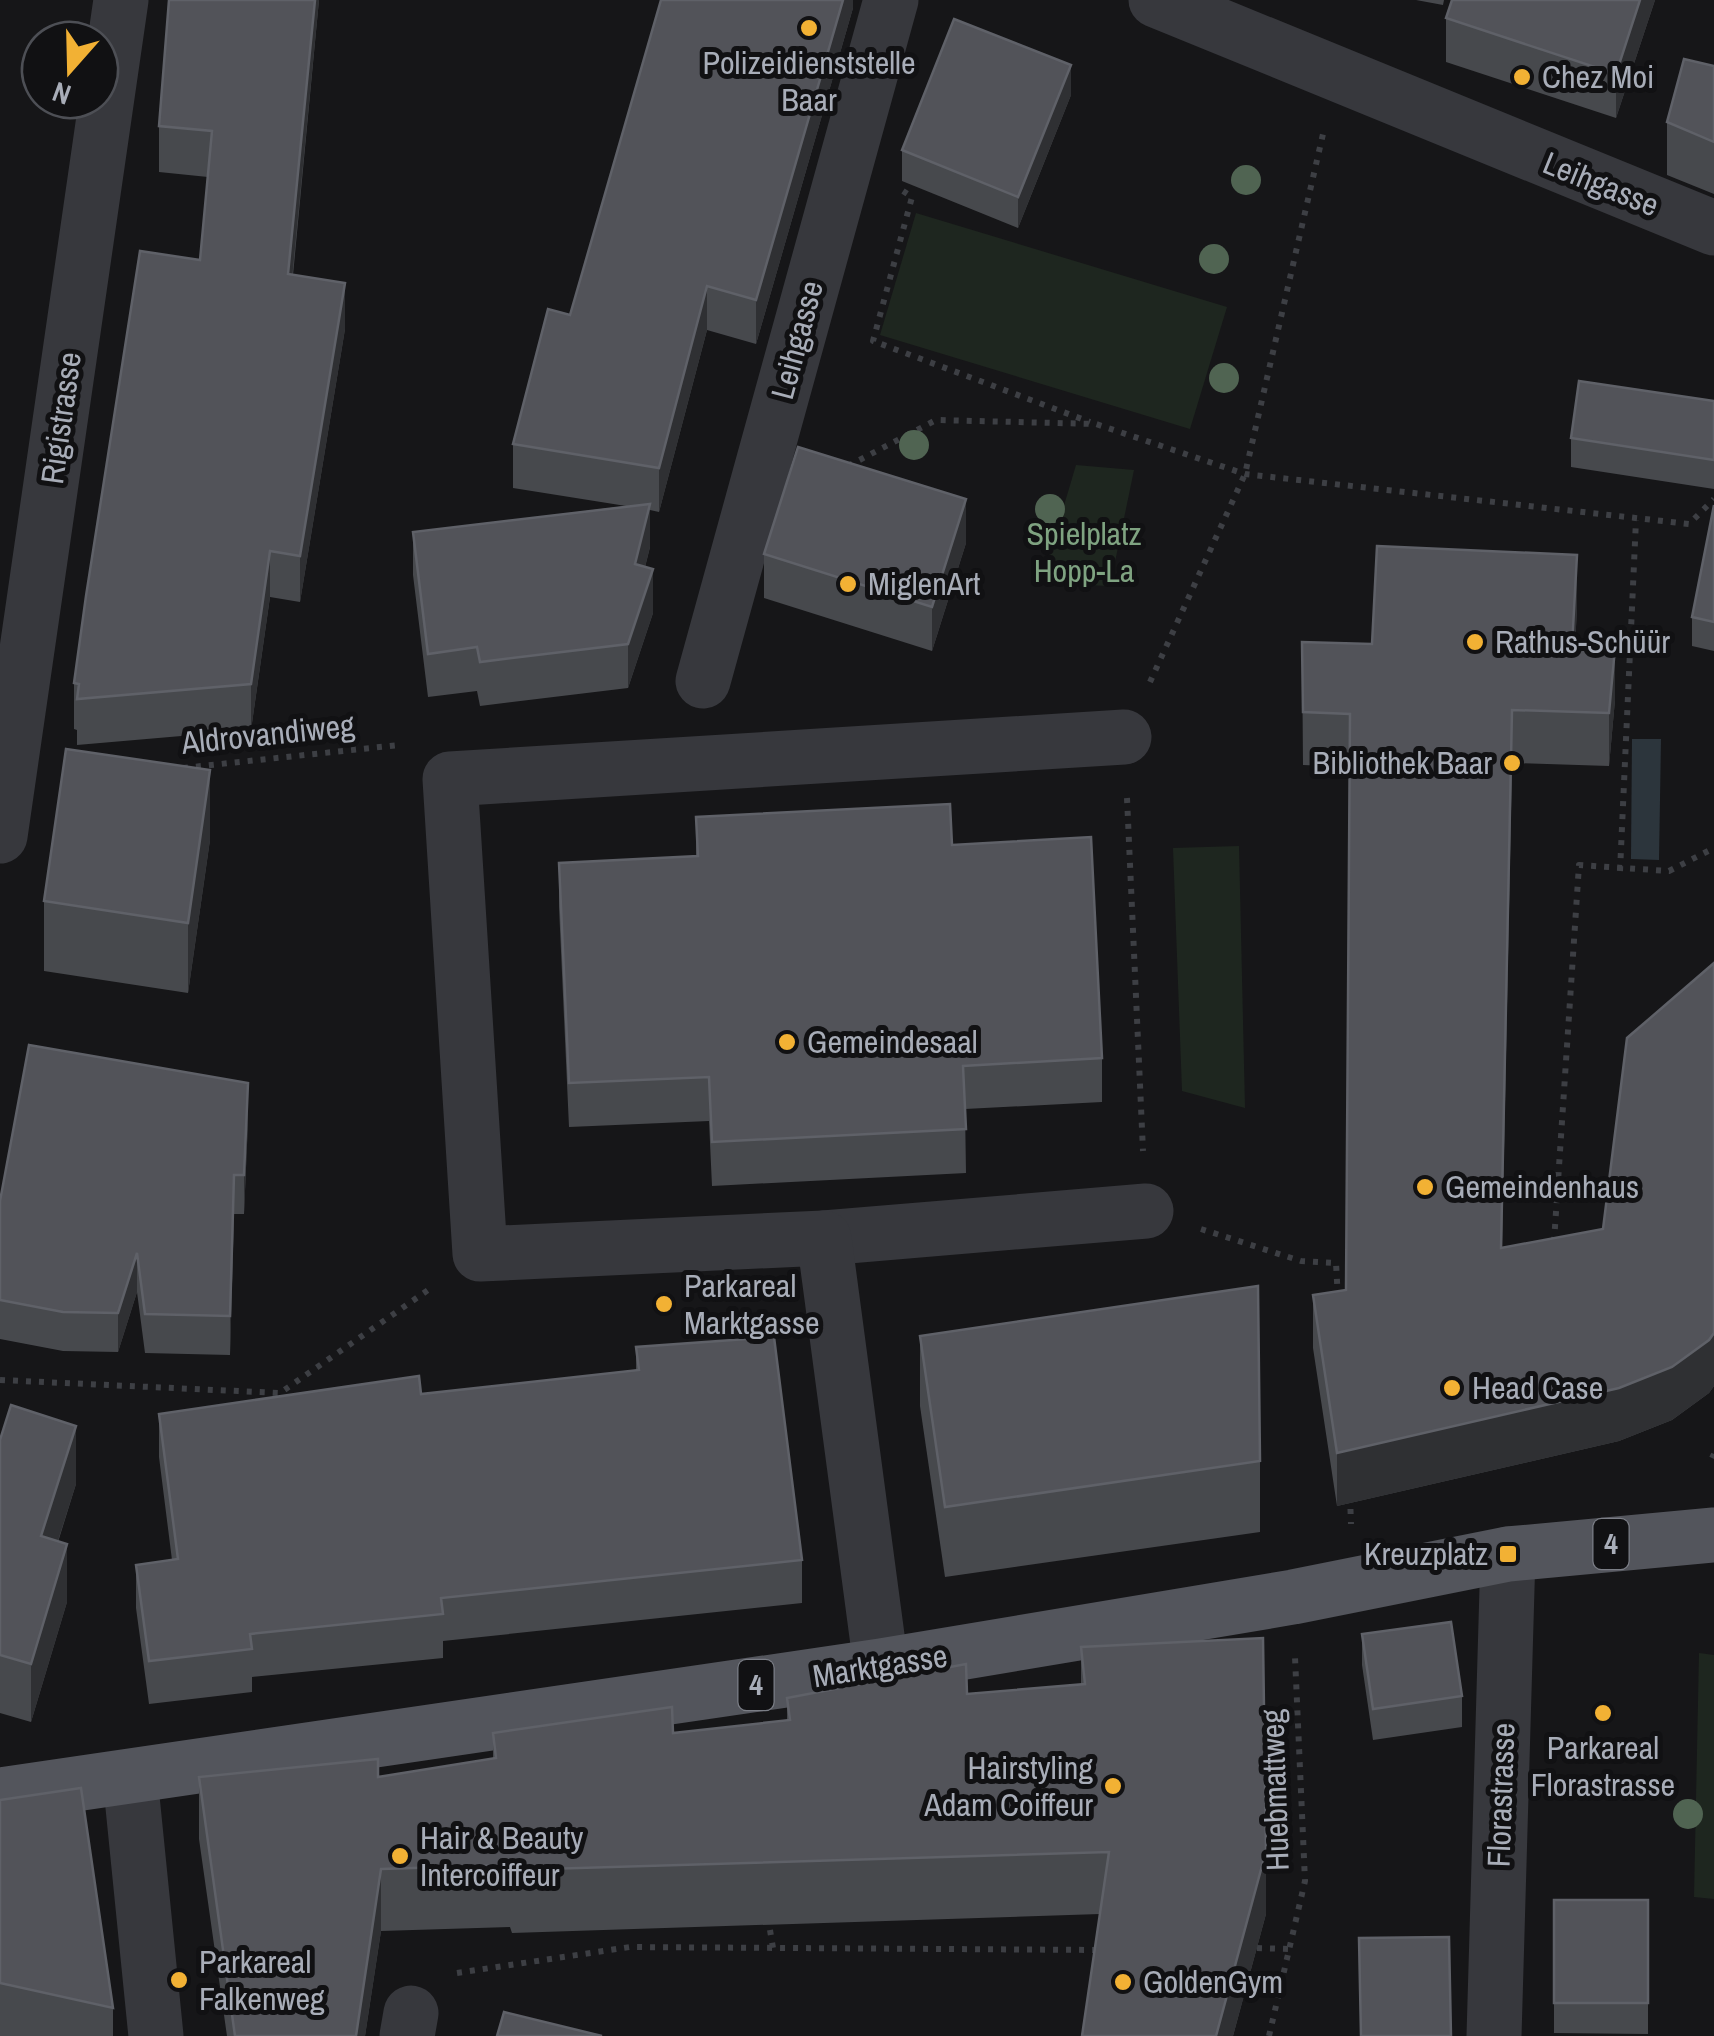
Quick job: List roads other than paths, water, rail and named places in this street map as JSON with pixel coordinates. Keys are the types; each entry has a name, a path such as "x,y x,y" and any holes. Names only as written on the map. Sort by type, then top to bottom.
{"main road":[{"name":"4","path":"1508,1554 1714,1535"},
{"name":"Marktgasse","path":"0,1794 881,1666 1292,1597 1508,1554"}],"street":[{"name":"Rigistrasse","path":"0,836 121,0"},
{"name":"Leihgasse","path":"703,681 891,0"},
{"name":"Leihgasse","path":"1156,0 1714,228"},
{"path":"1124,737 450,779 480,1254 824,1238 1146,1211"},
{"path":"824,1238 881,1666"},
{"name":"Florastrasse","path":"1494,2036 1508,1554"},
{"path":"130,1778 156,2036"}],"place":[{"name":"Polizeidienststelle Baar","path":"809,28"},
{"name":"Chez Moi","path":"1522,77"},
{"name":"MiglenArt","path":"848,584"},
{"name":"Rathus-Schüür","path":"1475,642"},
{"name":"Bibliothek Baar","path":"1512,763"},
{"name":"Gemeindesaal","path":"787,1042"},
{"name":"Gemeindenhaus","path":"1425,1187"},
{"name":"Parkareal Marktgasse","path":"664,1304"},
{"name":"Head Case","path":"1452,1388"},
{"name":"Kreuzplatz","path":"1508,1554"},
{"name":"Parkareal Florastrasse","path":"1603,1713"},
{"name":"Hairstyling Adam Coiffeur","path":"1113,1786"},
{"name":"Hair & Beauty Intercoiffeur","path":"400,1856"},
{"name":"Parkareal Falkenweg","path":"179,1980"},
{"name":"GoldenGym","path":"1123,1982"}],"park label":[{"name":"Spielplatz Hopp-La","path":"1084,552"}]}
